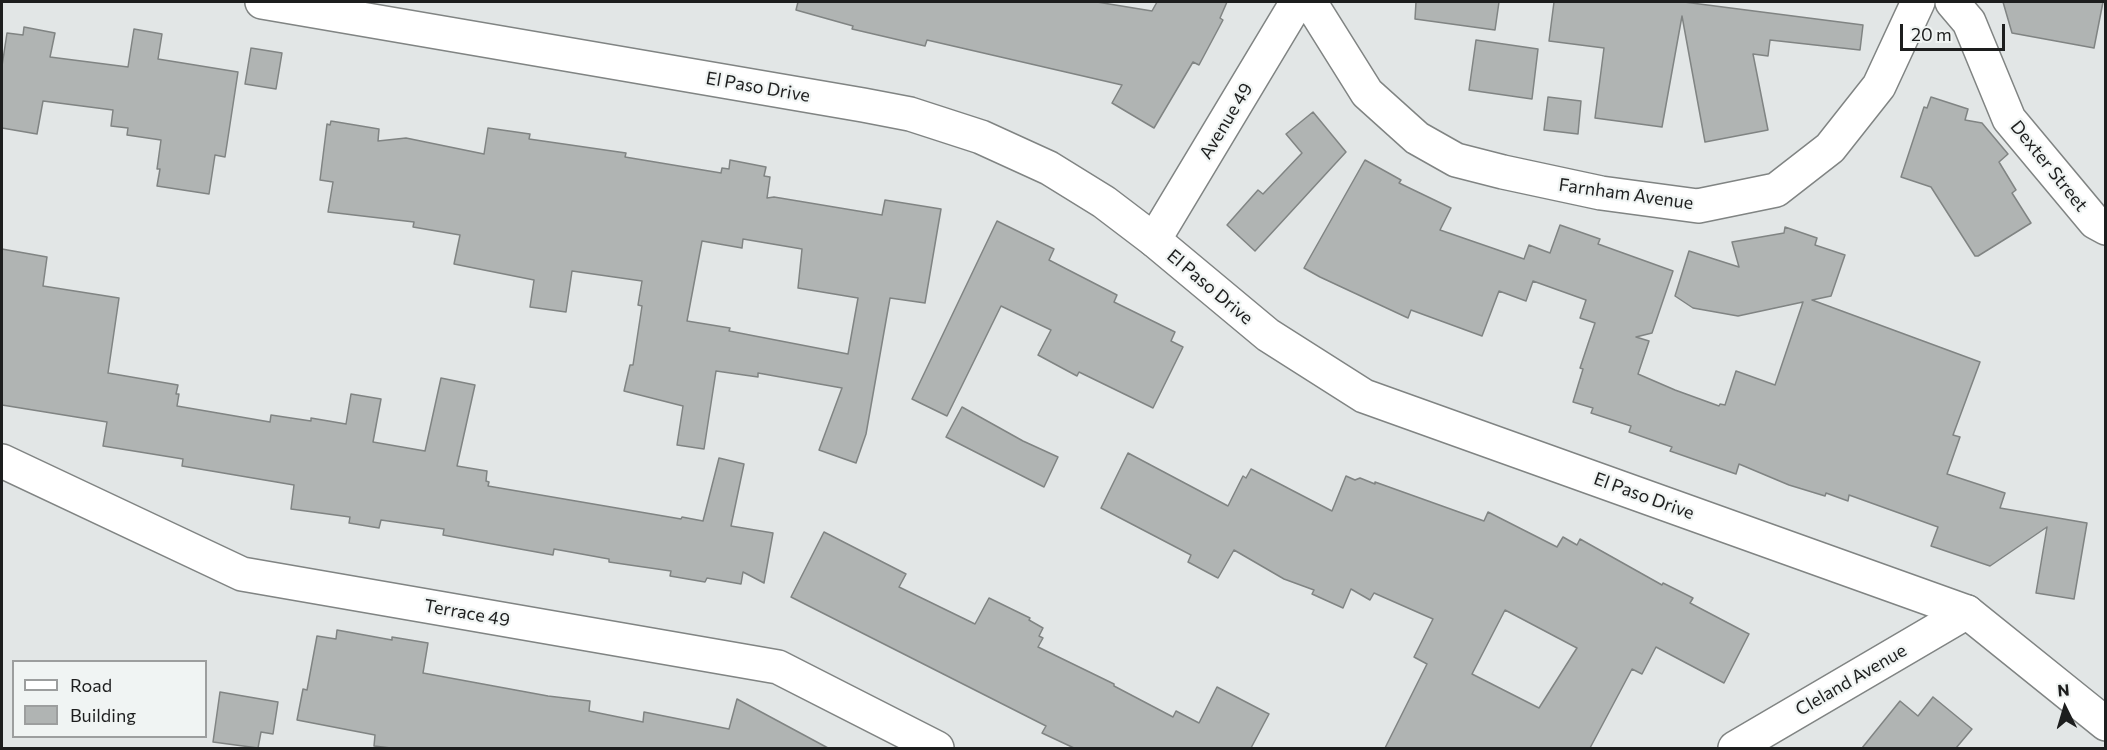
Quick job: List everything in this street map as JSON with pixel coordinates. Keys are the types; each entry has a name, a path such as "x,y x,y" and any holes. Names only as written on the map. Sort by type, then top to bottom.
{"street":[{"name":"El Paso Drive","path":"262,2 910,114 981,137 1049,168 1104,202 1154,240 1268,335 1364,396 1967,612 2106,724"},
{"name":"Avenue 49","path":"1154,240 1297,2"},
{"name":"Farnham Avenue","path":"1310,2 1367,93 1417,138 1456,160 1601,193 1698,206 1776,190 1830,148 1880,86 1918,2"},
{"name":"Dexter Street","path":"1952,2 1969,22 2009,119 2095,222 2106,228"},
{"name":"Terrace 49","path":"2,461 242,574 778,667 937,748"},
{"name":"Cleland Avenue","path":"1735,748 1967,612"}],"building":[{"path":"798,2 1097,2 1152,11 1157,2 1227,2 1220,18 1223,20 1199,65 1193,62 1154,128 1112,103 1122,85 927,40 925,46 852,29 853,26 796,10"},
{"path":"1416,2 1499,2 1495,30 1415,19"},
{"path":"1554,2 1684,2 1863,25 1860,50 1770,40 1768,56 1753,54 1768,130 1705,142 1682,16 1662,127 1595,118 1604,48 1549,41"},
{"path":"2003,2 2103,2 2094,48 2012,33"},
{"path":"24,27 55,33 50,57 128,67 134,29 162,34 158,59 238,72 225,157 215,155 209,194 157,186 161,140 127,135 128,128 111,126 113,110 43,101 37,134 2,128 2,66 7,33 23,35"},
{"path":"1476,40 1538,49 1532,99 1469,90"},
{"path":"251,48 282,53 276,89 245,84"},
{"path":"1548,97 1581,101 1578,134 1544,130"},
{"path":"1931,97 1968,109 1965,120 1982,123 2008,154 1999,162 2016,190 2012,193 2031,223 1978,256 1975,256 1931,187 1901,177 1924,107 1927,108"},
{"path":"1313,112 1346,152 1255,251 1227,225 1258,190 1263,194 1302,153 1286,134"},
{"path":"331,121 379,129 378,141 406,138 484,154 488,128 530,134 529,139 626,153 625,157 721,173 722,168 729,169 730,160 766,167 764,176 770,177 767,198 774,197 882,215 885,200 941,209 925,303 890,298 866,434 856,463 819,450 842,388 758,373 758,377 716,371 704,449 677,445 683,406 624,391 630,365 633,365 642,306 638,305 642,281 572,271 566,312 530,307 534,280 454,264 460,235 413,227 414,222 328,212 333,182 320,180 327,124 330,125","holes":["743,239 802,249 798,288 858,298 848,354 687,321 702,241 742,248"]},
{"path":"1365,160 1401,180 1399,183 1451,208 1440,230 1524,259 1529,245 1550,253 1560,225 1600,239 1598,244 1673,271 1652,333 1636,337 1649,341 1638,374 1719,406 1720,404 1725,405 1736,371 1775,385 1803,302 1738,316 1693,308 1675,296 1689,251 1739,267 1732,242 1784,233 1785,227 1817,238 1815,245 1845,255 1831,296 1812,300 1980,362 1953,435 1960,437 1947,474 2005,493 2000,508 2087,523 2074,599 2036,593 2047,527 1990,566 1931,546 1938,527 1849,495 1848,501 1826,493 1825,496 1789,485 1739,464 1736,474 1670,451 1672,447 1629,432 1631,426 1591,413 1593,408 1573,402 1583,369 1580,368 1595,323 1580,318 1586,300 1533,281 1526,301 1499,291 1482,336 1411,310 1408,318 1304,268"},
{"path":"997,221 1054,249 1049,260 1117,295 1114,302 1175,332 1171,341 1183,347 1153,408 1079,372 1077,376 1038,355 1051,330 1001,306 947,416 912,399"},
{"path":"2,249 47,257 43,286 119,298 108,373 178,385 177,406 270,422 271,415 346,424 351,394 381,399 373,442 425,451 441,378 475,385 457,466 487,471 488,486 681,519 682,517 703,521 719,458 744,464 731,526 773,533 764,583 743,572 741,584 707,578 705,582 670,576 671,571 609,562 609,559 554,549 553,555 443,535 444,529 381,520 379,528 349,523 350,517 291,509 294,485 182,466 183,459 103,446 107,422 2,405"},
{"path":"962,407 1023,441 1058,457 1044,487 946,437"},
{"path":"1128,453 1228,506 1243,476 1246,478 1251,469 1332,511 1346,476 1355,480 1360,478 1484,521 1488,512 1557,547 1563,537 1577,545 1580,539 1662,585 1663,583 1693,598 1690,603 1749,634 1724,683 1656,647 1642,674 1632,669 1590,748 1385,748 1427,664 1414,657 1433,619 1374,593 1370,600 1351,589 1343,608 1312,594 1314,590 1284,579 1234,550 1218,578 1188,562 1191,555 1101,508","holes":["1505,610 1577,648 1539,708 1472,674"]},
{"path":"824,532 906,574 899,587 975,624 989,598 1030,618 1029,620 1043,628 1039,636 1043,638 1038,647 1114,684 1173,717 1176,711 1199,723 1217,687 1269,714 1251,748 1074,748 1042,733 1046,726 791,597"},
{"path":"337,630 392,640 392,637 428,643 423,673 548,696 590,701 589,711 643,722 644,712 729,729 737,699 828,748 391,748 374,746 375,735 297,720 303,689 307,690 317,636 336,639"},
{"path":"220,692 278,702 273,734 261,732 258,748 213,742"},
{"path":"1933,697 1972,729 1956,748 1862,748 1900,701 1918,716"}]}
